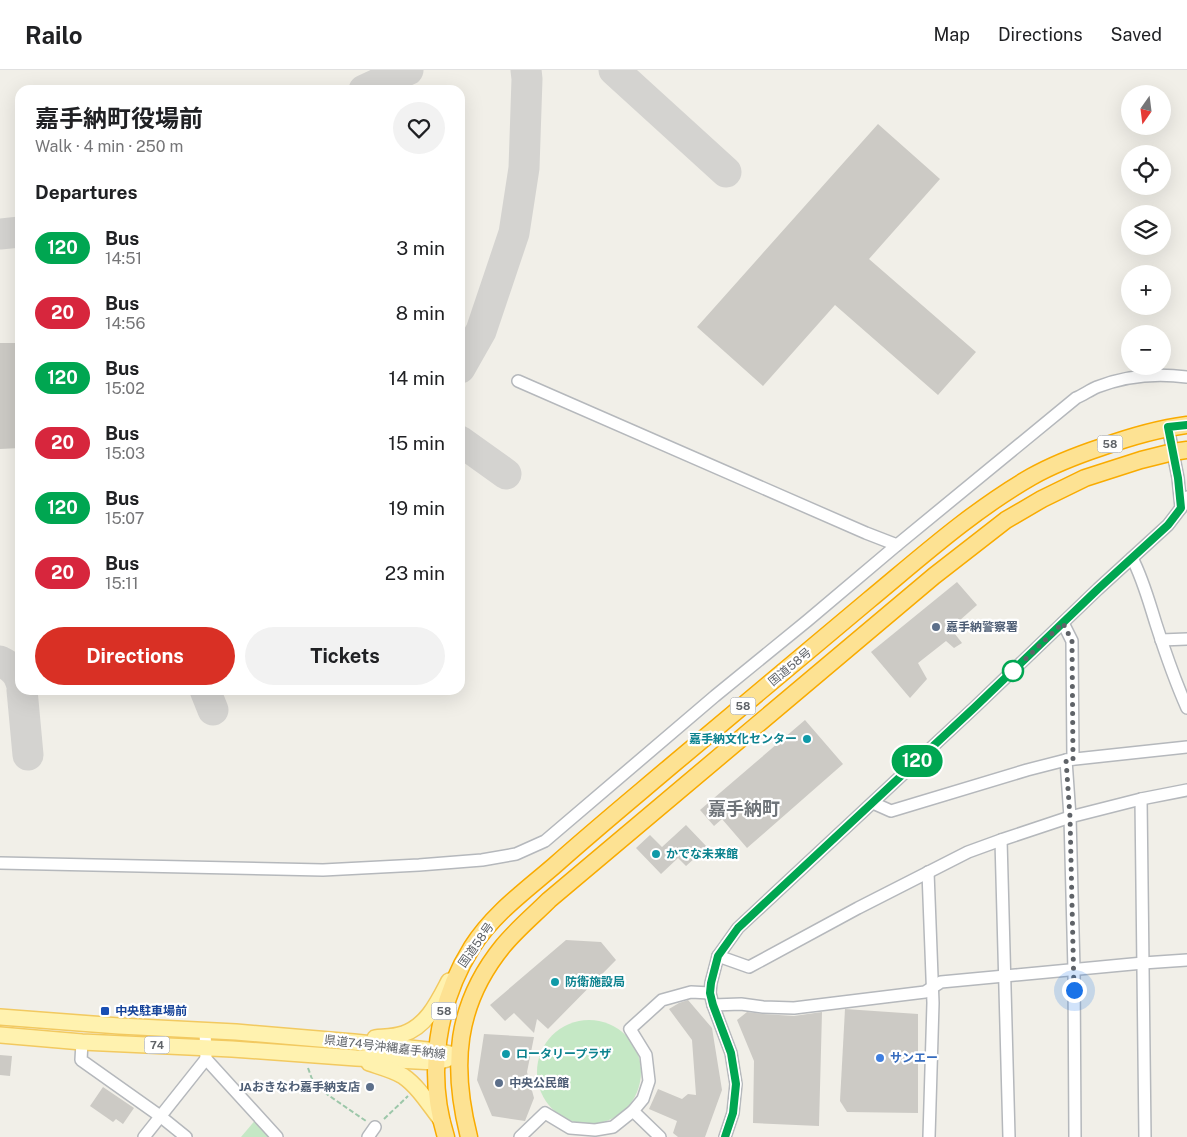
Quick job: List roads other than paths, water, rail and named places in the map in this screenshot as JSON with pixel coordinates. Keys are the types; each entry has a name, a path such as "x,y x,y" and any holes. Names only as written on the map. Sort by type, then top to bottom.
{"highway":[{"name":"国道58号","path":"444,1129 438,1095 437,1057 443,1015 458,972 474,944 488,925 510,904 608,819 964,522 1031,477 1052,466 1128,438 1168,427 1187,425"},
{"name":"国道58号","path":"469,1137 463,1111 459,1056 461,1034 468,1006 481,979 504,945 549,900 934,576 1006,520 1042,499 1085,478 1134,462 1180,451"}],"main road":[{"path":"354,1042 403,1034 418,1026 431,1013 449,981 458,972"},
{"name":"県道74号沖縄嘉手納線","path":"0,1017 206,1030 354,1042 437,1057"},
{"name":"県道74号沖縄嘉手納線","path":"0,1035 205,1054 303,1054 356,1058 459,1056"},
{"path":"356,1058 402,1076 411,1083 425,1098 444,1129"}],"street":[{"path":"0,862 323,870 482,860 516,854 545,841 715,696 1076,398 1096,387 1122,380 1152,375 1187,377"},
{"path":"518,381 897,545"},
{"path":"1168,427 1180,451 1178,478 1184,509"},
{"path":"725,1137 733,1113 736,1084 731,1053 710,993 718,956 738,928 1168,525 1184,509 1187,497"},
{"path":"1132,558 1144,584 1161,640 1187,708"},
{"path":"1063,623 1072,641 1070,817 1074,970 1075,1137"},
{"path":"1161,640 1187,639"},
{"path":"873,803 891,811 1027,770 1070,760 1187,747"},
{"path":"718,956 749,967 858,908 968,852 1070,817 1141,799 1187,790"},
{"path":"1141,799 1145,1137"},
{"path":"1001,840 1009,1137"},
{"path":"928,872 933,1003 929,1137"},
{"path":"713,1005 741,1004 794,1008 925,992 941,982 1187,960"},
{"path":"520,1137 545,1113 570,1128 595,1130 614,1127 633,1112 643,1099 649,1081 646,1055 630,1029 662,1000 691,992 710,993"},
{"path":"144,1137 205,1054 206,1030"},
{"path":"82,1042 81,1060 160,1116 186,1137"},
{"path":"205,1054 277,1137"},
{"path":"633,1112 660,1137"},
{"path":"368,1137 375,1127"}],"place":[{"name":"嘉手納警察署","path":"936,627"},
{"name":"嘉手納文化センター","path":"807,739"},
{"name":"かでな未来館","path":"656,854"},
{"name":"防衛施設局","path":"555,982"},
{"name":"中央駐車場前","path":"105,1011"},
{"name":"ロータリープラザ","path":"506,1054"},
{"name":"サンエー","path":"880,1058"},
{"name":"中央公民館","path":"499,1083"},
{"name":"JAおきなわ嘉手納支店","path":"370,1087"}],"district":[{"name":"嘉手納町","path":"744,808"}]}
